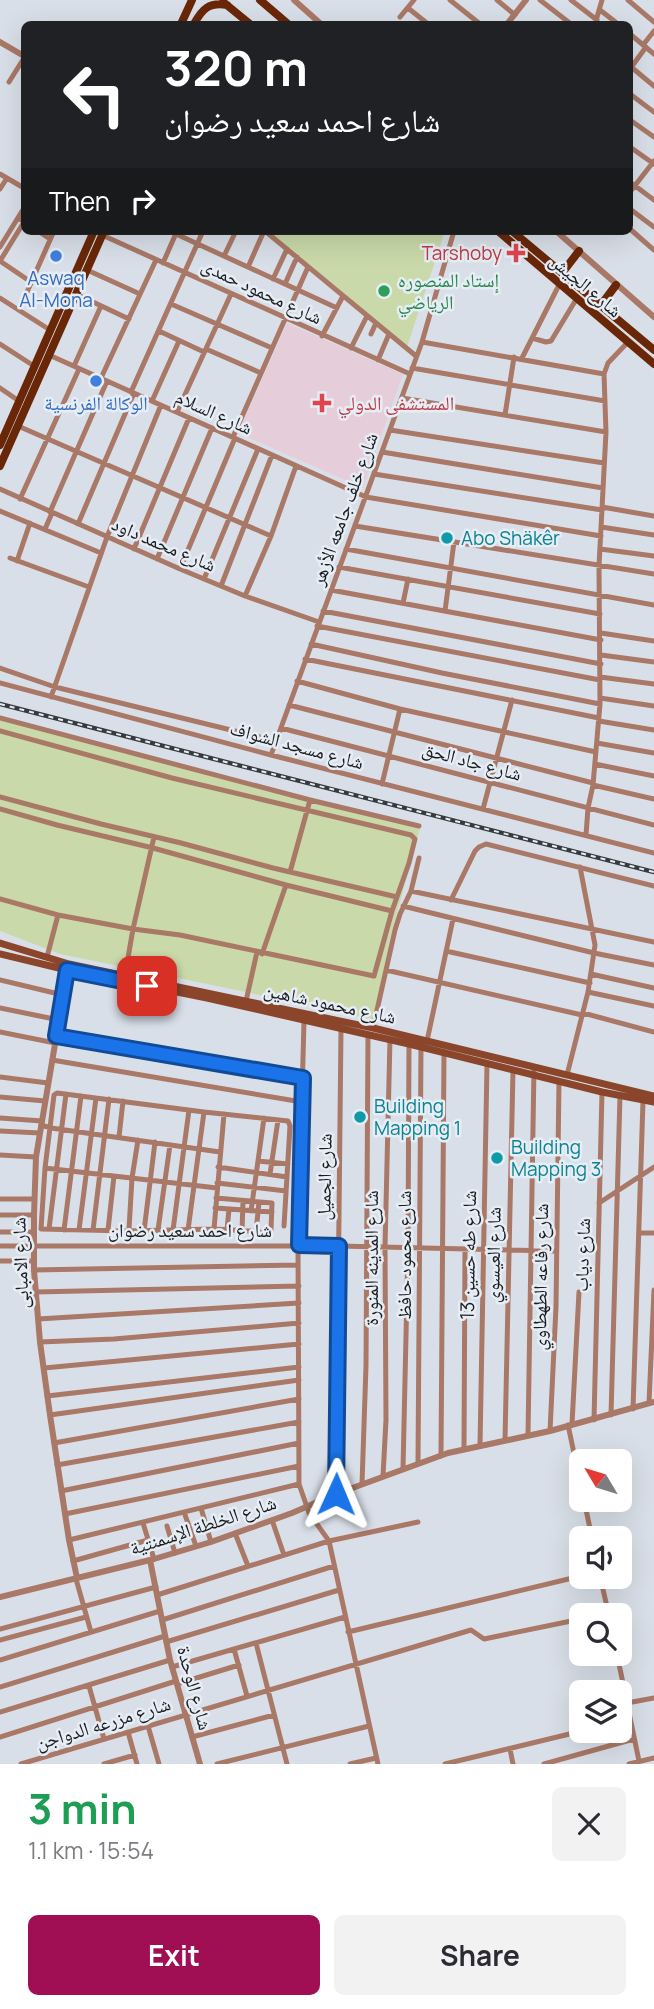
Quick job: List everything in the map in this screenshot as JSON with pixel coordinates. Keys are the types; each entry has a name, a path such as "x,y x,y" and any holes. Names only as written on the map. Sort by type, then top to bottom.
{"main road":[{"path":"182,21 192,0"},
{"path":"196,21 203,0"},
{"path":"260,0 284,21"},
{"path":"200,13 208,6 224,2 246,21"},
{"path":"268,7 277,21"},
{"path":"0,446 3,431 50,330 98,235"},
{"path":"0,466 87,270 99,235"},
{"name":"شارع الجيش","path":"503,235 654,364"},
{"name":"شارع الجيش","path":"517,235 654,350"},
{"path":"562,272 579,251"},
{"path":"601,319 606,316 604,308 616,285"},
{"path":"614,330 615,324 620,321"},
{"name":"شارع محمود شاهين","path":"0,943 47,957 68,967 125,975 304,1020 332,1023 341,1029 370,1031 409,1044 424,1044 487,1065 567,1075 650,1098"},
{"name":"شارع محمود شاهين","path":"0,954 246,1001 534,1071 559,1081 602,1092 650,1098"}],"street":[{"path":"296,0 318,21"},
{"path":"400,17 414,0"},
{"path":"450,0 476,21"},
{"path":"497,0 515,15"},
{"path":"510,21 526,0"},
{"path":"540,0 567,21"},
{"path":"571,0 595,21"},
{"path":"596,21 602,0"},
{"path":"628,0 654,22"},
{"path":"408,8 424,21"},
{"path":"600,10 614,21"},
{"path":"633,64 654,31"},
{"path":"633,36 654,54"},
{"path":"1,46 21,56"},
{"path":"9,82 21,62"},
{"path":"633,70 654,86"},
{"path":"633,96 654,112"},
{"path":"633,122 654,137"},
{"path":"633,149 653,163 633,183"},
{"path":"0,174 21,186"},
{"path":"0,189 7,178"},
{"path":"633,185 654,200"},
{"path":"633,211 654,227"},
{"path":"0,247 21,213"},
{"path":"21,227 0,261 31,282"},
{"path":"633,232 654,250"},
{"path":"44,235 50,239"},
{"path":"19,310 52,235"},
{"name":"شارع محمود حمدى","path":"106,235 322,336 411,371 605,401"},
{"path":"163,263 175,235"},
{"path":"180,235 337,308"},
{"path":"78,524 201,235"},
{"path":"224,256 234,235"},
{"path":"248,267 263,235"},
{"path":"270,235 416,356"},
{"name":"شارع خلف جامعه الأزهر","path":"271,755 422,342 452,235"},
{"name":"شارع الجيش","path":"561,235 654,317"},
{"path":"273,279 287,249"},
{"path":"285,284 297,257"},
{"path":"44,529 129,318 156,260"},
{"path":"180,569 308,267"},
{"path":"87,270 140,294"},
{"path":"522,358 560,284"},
{"path":"76,294 129,318"},
{"path":"177,412 232,294"},
{"path":"322,336 343,296"},
{"path":"0,298 50,330"},
{"path":"532,338 551,341 577,298"},
{"path":"171,304 272,348"},
{"path":"20,499 48,439 102,306"},
{"path":"351,348 367,316"},
{"path":"371,334 376,323"},
{"path":"159,331 261,373"},
{"path":"378,360 389,334"},
{"path":"152,401 179,341"},
{"path":"422,342 604,374"},
{"path":"586,835 600,701 599,566 606,432 604,374 608,363 628,342"},
{"path":"0,344 34,366"},
{"name":"شارع السلام","path":"49,355 366,497 601,536"},
{"path":"505,415 514,357"},
{"path":"0,388 19,401"},
{"path":"402,398 606,432"},
{"path":"51,697 107,537 161,405"},
{"path":"134,549 189,418"},
{"path":"18,426 271,536"},
{"path":"157,559 212,428"},
{"path":"390,430 604,463"},
{"path":"204,579 258,449"},
{"path":"382,452 603,488"},
{"path":"221,586 272,455"},
{"path":"245,596 271,536 296,466"},
{"path":"374,474 654,516"},
{"name":"شارع محمد داود","path":"0,489 180,569 318,624 600,679 654,684"},
{"path":"0,511 101,553"},
{"path":"30,523 13,559 89,587"},
{"path":"355,526 654,574"},
{"path":"601,527 654,535"},
{"path":"445,611 454,542"},
{"path":"346,549 654,605"},
{"path":"600,550 654,556"},
{"path":"340,567 600,614"},
{"path":"403,603 408,579"},
{"path":"331,590 601,636 654,641"},
{"path":"323,611 601,664"},
{"path":"448,650 450,635"},
{"path":"310,644 442,673 600,701 654,706"},
{"path":"601,655 654,662"},
{"path":"305,659 654,730"},
{"path":"0,668 55,687 276,741"},
{"path":"440,685 442,673"},
{"path":"297,681 400,709 596,752"},
{"name":"شارع مسجد الشواف","path":"0,683 654,853"},
{"path":"483,809 512,699"},
{"path":"289,705 654,799"},
{"path":"382,784 400,709"},
{"path":"0,718 419,826"},
{"name":"شارع جاد الحق","path":"281,728 654,825"},
{"path":"0,732 172,778 414,837 415,841 374,976 180,935 58,915 0,899"},
{"path":"597,743 654,753"},
{"path":"595,764 654,776"},
{"path":"0,797 288,872 397,897"},
{"path":"246,1001 310,800"},
{"path":"0,809 392,911"},
{"path":"125,975 154,836"},
{"path":"451,900 475,851 486,844 654,886"},
{"path":"362,1484 370,1031 395,930 411,891 419,858"},
{"path":"567,1075 590,983 594,953 593,929 580,867"},
{"path":"411,891 654,942"},
{"path":"403,906 654,965"},
{"path":"47,957 58,915"},
{"name":"شارع محمود حافظ","path":"418,1464 424,1044 453,919"},
{"path":"446,951 590,983"},
{"name":"شارع الامبابى","path":"68,967 36,1157 34,1270 47,1396 76,1578"},
{"path":"386,970 654,1032"},
{"path":"591,974 654,988"},
{"path":"0,981 63,995"},
{"path":"588,992 654,1006"},
{"path":"0,1008 59,1020"},
{"path":"304,1020 299,1245 299,1484 306,1506 329,1541 377,1761 350,1764"},
{"name":"شارع الجميل","path":"336,1494 341,1029"},
{"path":"0,1031 303,1078"},
{"name":"شارع المدينه المنورة","path":"383,1476 386,1420 385,1247 390,1039"},
{"path":"403,1469 409,1044"},
{"path":"441,1456 444,1052"},
{"path":"52,1060 302,1101"},
{"name":"شارع طه حسين 13","path":"480,1446 487,1065"},
{"name":"شارع العيسوي","path":"505,1440 513,1070"},
{"path":"528,1435 534,1071"},
{"path":"0,1077 48,1083"},
{"name":"شارع رفاعه الطهطاوي","path":"550,1430 556,1320 559,1081"},
{"name":"شارع دياب","path":"594,1420 602,1092"},
{"path":"272,1189 271,1230 268,1232 40,1228 54,1094 290,1123 284,1226"},
{"path":"49,1229 66,1094"},
{"path":"64,1230 81,1096"},
{"path":"611,1415 620,1096"},
{"path":"0,1097 45,1101"},
{"path":"79,1230 96,1098"},
{"path":"633,1409 641,1176 650,1098"},
{"path":"93,1230 109,1099"},
{"path":"118,1137 123,1101"},
{"path":"173,1230 189,1110"},
{"path":"188,1230 204,1112"},
{"path":"214,1229 224,1114"},
{"path":"0,1118 61,1130 219,1152"},
{"path":"256,1231 254,1187 264,1118"},
{"path":"270,1174 278,1120"},
{"path":"0,1131 41,1126"},
{"path":"128,1246 132,1178 138,1140"},
{"path":"144,1231 155,1142"},
{"path":"158,1230 170,1144"},
{"path":"0,1155 36,1157"},
{"path":"258,1161 288,1164"},
{"path":"218,1167 287,1177"},
{"path":"599,1203 654,1167"},
{"path":"45,1168 179,1184 286,1191"},
{"path":"108,1230 114,1176"},
{"path":"216,1198 272,1203"},
{"path":"0,1199 34,1199"},
{"path":"227,1230 230,1199"},
{"path":"242,1231 243,1201"},
{"path":"215,1208 272,1212"},
{"path":"0,1215 34,1214"},
{"path":"0,1232 34,1232"},
{"path":"639,1233 654,1233"},
{"name":"شارع احمد سعيد رضوان","path":"0,1246 299,1245 556,1251"},
{"path":"464,1449 465,1249"},
{"path":"0,1261 34,1261"},
{"path":"34,1270 299,1265"},
{"path":"36,1292 299,1286"},
{"path":"652,1403 654,1290"},
{"path":"574,1449 570,1425 579,1292"},
{"path":"38,1319 299,1303"},
{"path":"40,1342 114,1339 205,1329 299,1323"},
{"path":"44,1368 299,1344"},
{"path":"47,1396 299,1367"},
{"path":"50,1416 299,1380"},
{"path":"54,1444 299,1399"},
{"name":"شارع الخلطة الإسمنتية","path":"0,1597 211,1542 383,1476 464,1449 594,1420 652,1403"},
{"path":"57,1465 299,1422"},
{"path":"61,1490 299,1443"},
{"path":"65,1514 299,1466"},
{"path":"69,1541 299,1484"},
{"path":"201,1508 211,1542"},
{"path":"184,1512 196,1546"},
{"path":"272,1520 284,1555"},
{"path":"157,1595 329,1541 418,1522"},
{"path":"143,1523 152,1559"},
{"path":"167,1526 175,1553"},
{"path":"235,1533 248,1566"},
{"path":"73,1560 148,1540"},
{"name":"شارع الوحدة","path":"152,1559 171,1664 200,1764"},
{"path":"162,1620 334,1566"},
{"path":"76,1578 91,1632"},
{"path":"348,1632 569,1579"},
{"path":"0,1629 156,1587"},
{"path":"0,1687 339,1590"},
{"path":"0,1660 160,1611"},
{"path":"0,1640 86,1617"},
{"path":"0,1712 345,1617"},
{"name":"شارع مزرعه الدواجن","path":"21,1764 471,1630 484,1639 569,1621"},
{"path":"256,1643 287,1764"},
{"path":"234,1649 247,1696"},
{"path":"0,1737 95,1706 239,1665"},
{"path":"89,1686 104,1739"},
{"path":"632,1702 654,1698"},
{"path":"192,1737 274,1715"},
{"path":"148,1726 159,1764"},
{"path":"217,1764 369,1726"},
{"path":"632,1728 639,1762"},
{"path":"128,1732 137,1764"},
{"path":"445,1764 569,1734"},
{"path":"544,1764 634,1739"},
{"path":"510,1749 513,1764"},
{"path":"53,1755 55,1764"},
{"path":"104,1764 135,1755"},
{"path":"629,1764 654,1758"}],"shaded area":[{"name":"المستشفى الدولي","path":"287,323 403,374 363,488 238,433"}],"green space":[{"name":"إستاد المنصوره الرياضي","path":"273,235 444,235 407,347"},
{"path":"0,720 421,825 389,942 374,1020 60,954 0,931"}],"railway":[{"path":"0,704 654,872"}],"place":[{"name":"Tarshoby","path":"516,253"},
{"name":"Aswaq Al-Mona","path":"56,256"},
{"name":"إستاد المنصوره الرياضي","path":"384,291"},
{"name":"الوكالة الفرنسية","path":"96,381"},
{"name":"المستشفى الدولي","path":"322,403"},
{"name":"Abo Shäkêr","path":"447,538"},
{"name":"Building Mapping 1","path":"360,1117"},
{"name":"Building Mapping 3","path":"497,1158"}],"route":[{"path":"147,986 67,970 56,1036 303,1078 299,1245 339,1246 336,1494"}]}
